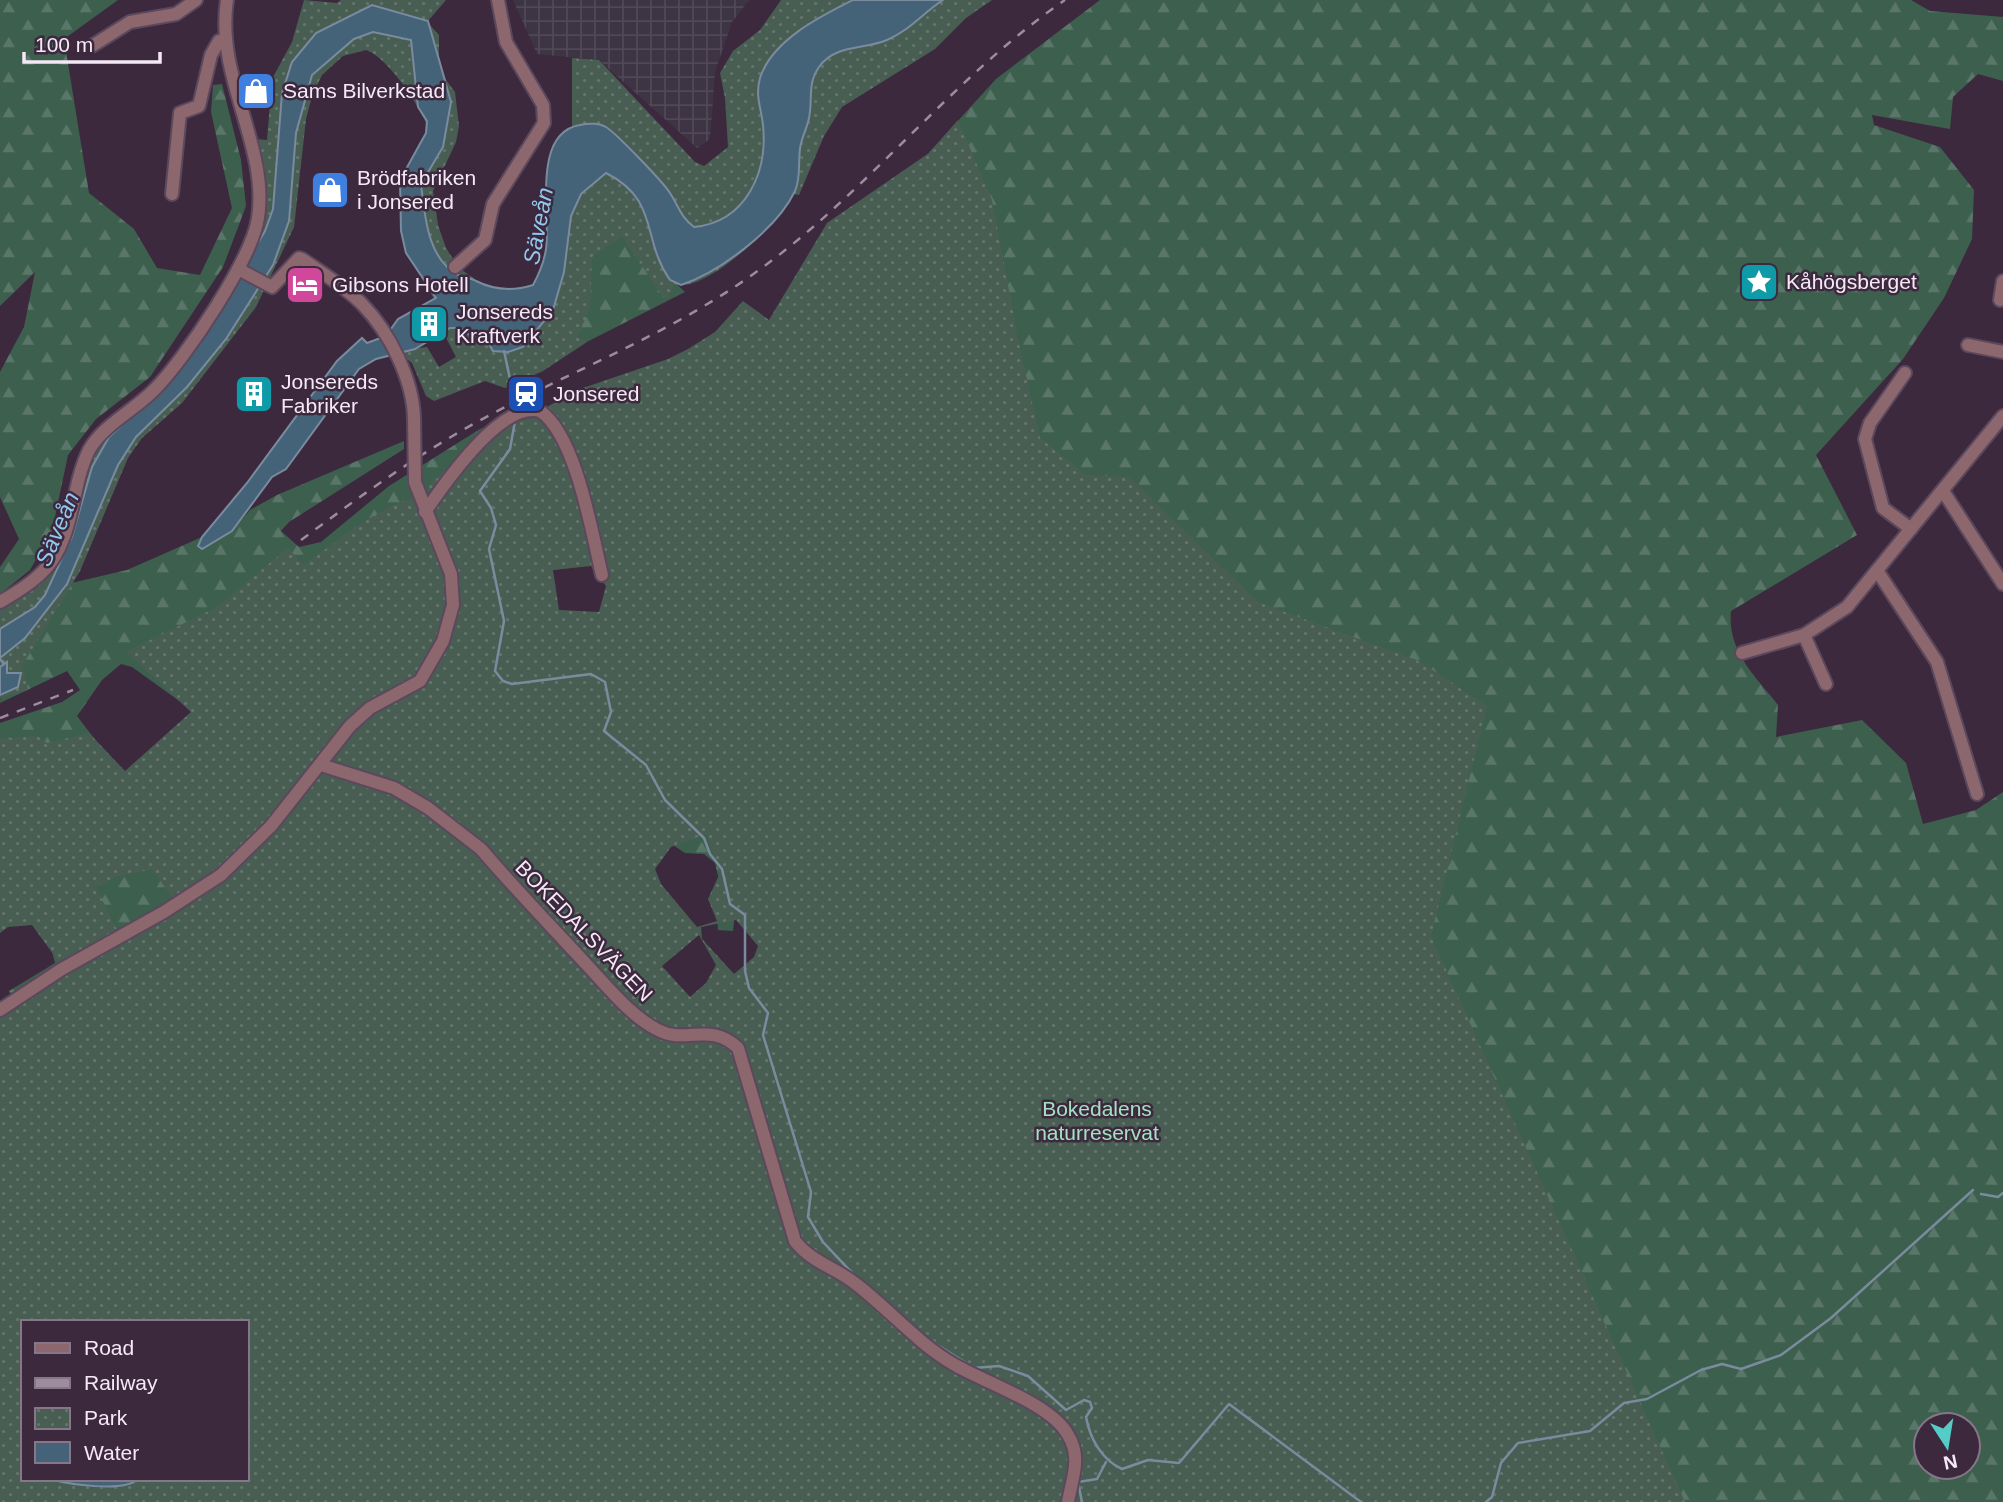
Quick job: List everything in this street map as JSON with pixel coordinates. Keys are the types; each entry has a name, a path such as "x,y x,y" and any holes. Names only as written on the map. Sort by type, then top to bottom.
{"street":[{"path":"92,47 131,22 176,14 196,0"},
{"path":"0,602 37,579 53,561 68,530 80,473 89,450 104,431 155,390 239,270 258,220 259,195 224,41 227,0"},
{"path":"455,267 485,240 493,204 538,135 545,116 543,105 506,42 498,0"},
{"path":"172,194 180,113 199,106 211,55 219,41 224,41"},
{"path":"0,1010 50,976 164,912 221,875 271,826 350,726 370,708 420,681 443,641 453,605 451,574 415,482 411,391 382,328 362,304 299,258 272,286 239,270"},
{"path":"2000,300 2003,281"},
{"path":"1968,345 2003,352"},
{"path":"1905,373 1870,423 1865,439 1883,508 1911,529"},
{"path":"425,512 462,463 499,426 519,412 540,411 551,422 573,461 602,575"},
{"path":"1742,653 1804,635 1847,607 2003,416"},
{"path":"1943,491 2003,584"},
{"path":"1878,572 1937,662 1977,794"},
{"path":"1804,635 1826,684"},
{"name":"BOKEDALSVÄGEN","path":"321,765 394,788 428,808 481,849 601,980 647,1023 659,1031 674,1034 715,1033 738,1048 795,1241 809,1257 855,1283 919,1341 955,1365 1049,1415 1063,1427 1075,1455 1075,1470 1068,1502"}],"shaded area":[{"path":"513,0 749,0 732,22 715,72 710,139 697,148 599,60 537,54"}],"green space":[{"path":"0,0 118,0 64,39 89,193 134,229 157,268 200,275 232,208 211,112 213,85 222,84 241,160 246,206 223,267 150,377 96,419 68,455 52,531 30,570 0,594 0,567 19,539 0,497 0,372 24,327 35,272 0,306"},
{"path":"304,0 337,3 341,0 446,0 427,22 439,35 439,57 446,80 455,92 459,126 456,142 433,191 438,225 446,248 459,268 489,289 517,296 545,283 572,130 572,58 599,60 695,162 704,166 728,147 725,98 720,73 733,51 760,30 781,0 992,0 966,18 935,49 842,107 824,136 799,195 794,194 774,221 741,253 722,267 688,284 674,284 669,298 664,299 622,236 592,257 590,308 577,337 587,342 543,371 505,388 485,381 434,401 426,396 412,363 397,351 427,347 439,367 456,357 442,330 449,325 422,278 406,240 429,130 412,97 394,73 375,55 366,50 343,56 322,75 312,96 306,119 294,227 256,307 182,403 142,438 128,458 80,571 22,666 28,690 0,698 0,605 45,580 57,568 71,538 82,485 94,452 103,438 135,412 253,259 267,208 265,179 256,139 267,140 272,79 292,42"},
{"path":"1100,0 1911,0 1930,11 2003,17 2003,81 1978,74 1953,97 1950,129 1872,115 1874,125 1940,147 1974,190 1972,239 1944,298 1903,359 1816,455 1857,535 1731,611 1731,625 1733,638 1744,662 1778,705 1776,737 1862,720 1906,763 1923,824 1976,810 2003,792 2003,1502 1222,1502 785,950 731,1000 763,948 735,910 733,931 718,930 716,902 720,885 715,863 704,854 685,853 664,839 647,820 584,1493 0,1502 16,1007 9,991 55,963 47,931 196,713 132,667 121,664 102,680 77,716 116,767 0,865 0,723 62,702 80,690 67,671 0,703 8,673 26,641 67,584 127,570 202,537 198,545 232,531 250,510 277,495 404,441 404,449 289,522 281,531 299,547 321,542 389,486 480,429 762,345 826,266 996,79","holes":["548,489 743,809 551,660"]},
{"name":"Bokedalens naturreservat","path":"958,120 992,200 1040,438 1086,475 1129,477 1258,602 1419,661 1487,706 1431,936 1685,1502 0,1502 0,1001 59,962 32,925 8,927 0,933 0,739 37,736 47,743 89,733 125,771 191,712 126,652 215,608 288,548 303,565 377,514 423,497 433,481 473,447 580,389 668,359 688,349 715,332 743,301 769,320 827,223 929,153","holes":["591,566 606,586 599,612 559,610 553,570","706,834 720,873 708,899 717,921 697,927 661,884 655,869 671,847","152,869 173,899 117,930 96,887 116,877","736,920 758,946 754,957 734,974 702,939 701,927","699,935 716,965 706,983 690,997 662,966"]},
{"path":"581,193 685,292 502,385 508,352"}],"water":[{"path":"853,0 943,0 895,36 833,54 819,67 812,86 809,118 799,155 799,176 795,191 775,220 746,247 696,279 681,285 670,280 661,265 647,221 635,195 606,173 581,194 571,216 564,272 553,310 523,347 508,352 493,351 485,337 471,336 460,328 450,328 415,349 376,359 359,369 286,469 272,477 232,531 202,549 198,546 202,537 247,483 337,361 362,338 367,343 386,336 398,319 436,298 406,253 401,231 400,180 426,133 427,121 418,107 411,40 373,32 354,39 312,75 296,133 289,221 273,265 226,339 187,387 136,437 118,465 67,584 25,638 0,658 0,629 35,607 45,595 72,537 92,467 109,437 156,393 237,279 265,231 273,209 282,93 292,62 316,33 372,5 428,21 451,102 443,147 421,184 430,236 434,248 449,269 460,276 490,286 511,289 533,285 543,263 547,235 546,178 549,159 555,143 565,131 586,124 606,127 659,179 689,223 694,227 712,223 727,216 740,205 757,177 764,143 758,90 766,64 786,41 799,31"},
{"path":"7,662 7,673 21,673 18,687 0,695 0,667"},
{"path":"61,1481 134,1481 121,1486 82,1485"}],"waterway":[{"path":"504,351 510,379"},
{"path":"515,421 510,449 480,491 491,508 496,525 489,549 504,621 495,671 503,681 512,684 591,674 605,682 611,712 604,731 646,765 665,800 704,838 710,854 722,869 730,904 745,915 745,971 749,988 768,1013 763,1035 811,1192 808,1217 823,1242 855,1276"},
{"path":"0,659 4,664"},
{"path":"1486,1502 1492,1497 1501,1463 1518,1443 1590,1431 1624,1403 1647,1399 1701,1370 1722,1364 1741,1369 1781,1355 1831,1318 1973,1190"},
{"path":"1981,1194 1998,1197 2003,1193"},
{"path":"928,1339 974,1368 999,1366 1028,1376 1066,1410 1084,1400 1090,1402 1092,1408 1086,1417 1094,1441 1108,1460 1122,1469 1148,1460 1179,1463 1229,1404 1361,1502"},
{"path":"1082,1502 1078,1482 1097,1479 1106,1462"}],"railway":[{"path":"301,540 387,478 454,435 686,317 752,275 833,209 984,65 1023,31 1065,0"},
{"path":"0,718 73,690"}],"place":[{"name":"Sams Bilverkstad","path":"256,91"},
{"name":"Brödfabriken i Jonsered","path":"330,190"},
{"name":"Kåhögsberget","path":"1759,282"},
{"name":"Gibsons Hotell","path":"305,285"},
{"name":"Jonsereds Kraftverk","path":"429,324"},
{"name":"Jonsereds Fabriker","path":"254,394"},
{"name":"Jonsered","path":"526,394"}],"water label":[{"name":"Säveån","path":"538,226"},
{"name":"Säveån","path":"57,529"}]}
